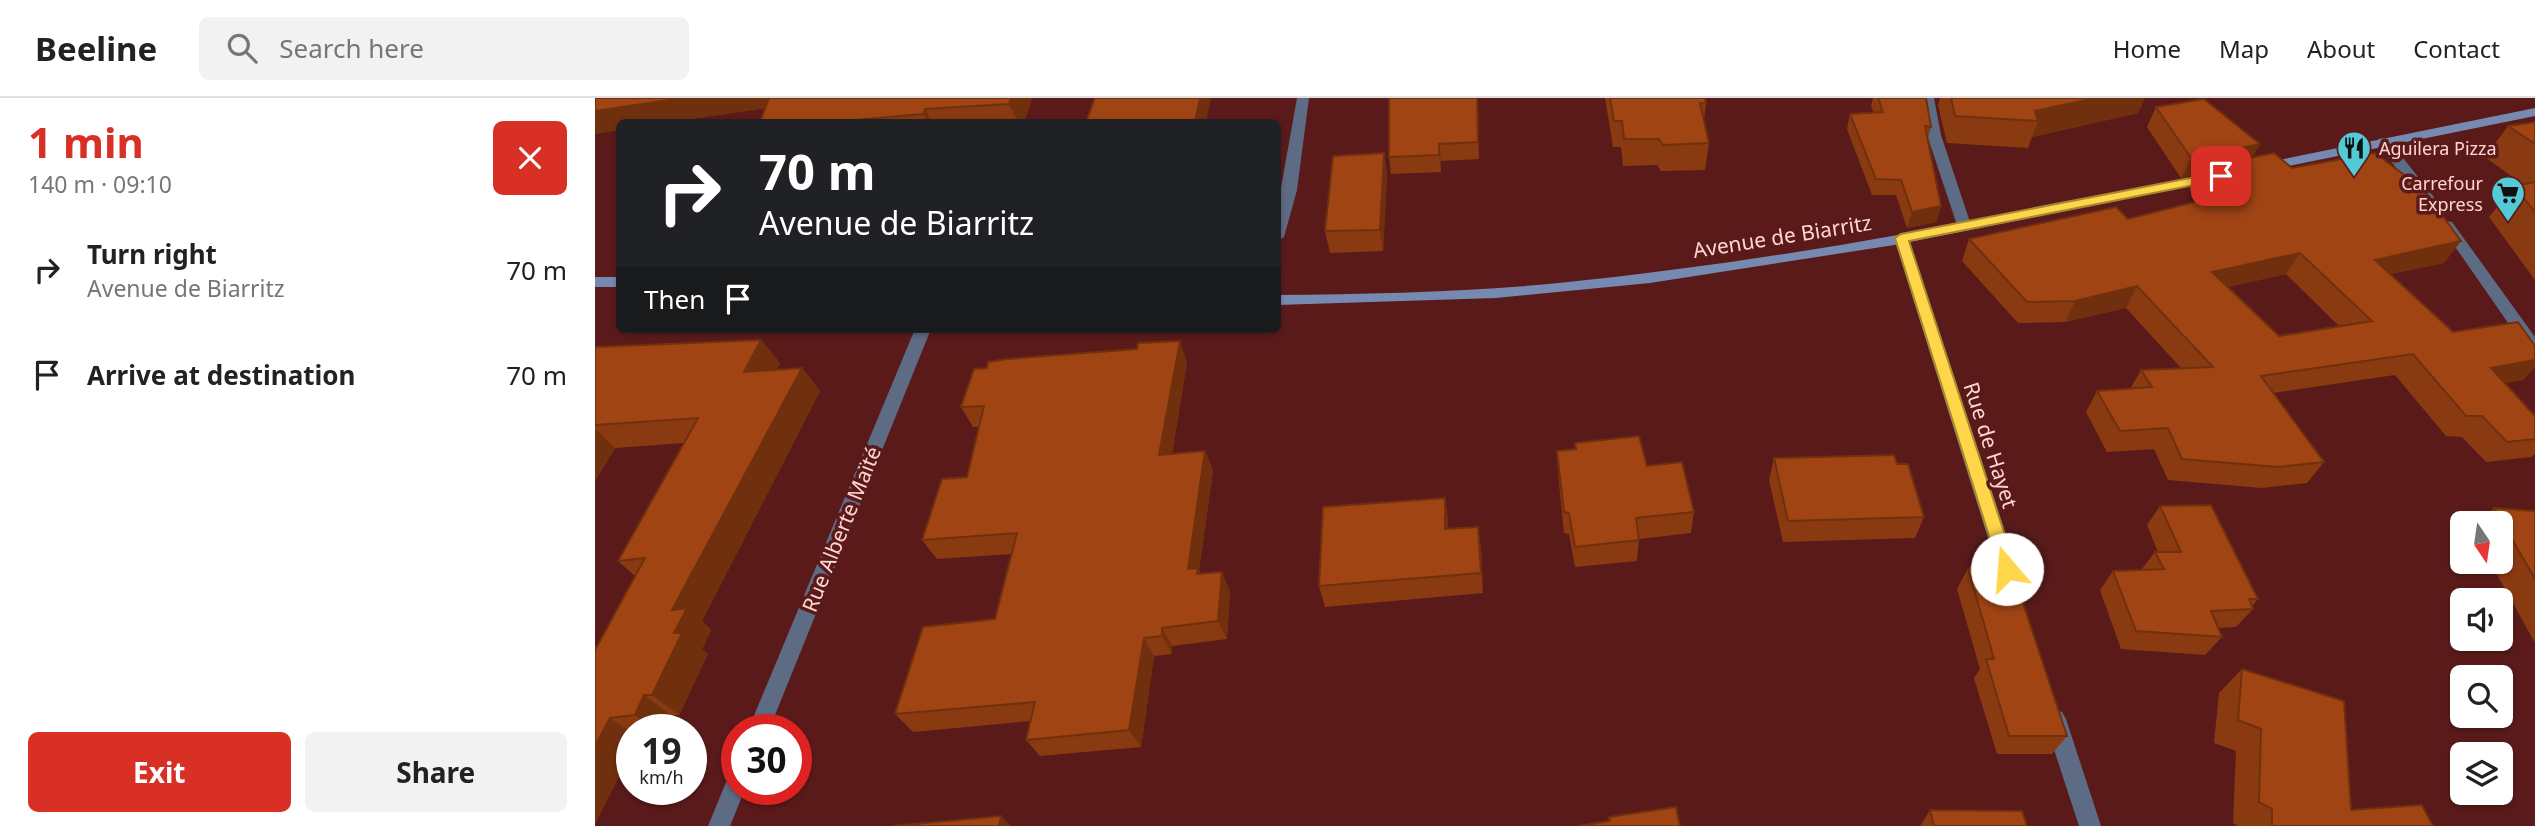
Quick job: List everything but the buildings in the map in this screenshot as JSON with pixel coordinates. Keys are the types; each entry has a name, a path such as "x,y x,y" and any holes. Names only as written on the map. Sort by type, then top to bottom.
{"main road":[{"name":"Avenue de Biarritz","path":"1281,300 1376,299 1567,288 1710,271 1901,238 2535,112"},
{"path":"595,282 616,282"}],"street":[{"path":"1281,223 1290,190 1303,98"},
{"path":"1928,98 1934,135 1964,225"},
{"path":"2383,142 2433,206 2535,349"},
{"name":"Rue de Hayet","path":"1901,238 2018,603"},
{"name":"Rue Alberte Maïté","path":"765,714 921,333"},
{"path":"2047,695 2090,826"},
{"path":"719,826 728,805"}],"place":[{"name":"Aguilera Pizza","path":"2354,178"},
{"name":"Carrefour Express","path":"2508,223"}],"route":[{"path":"2007,569 1901,238 2221,176"}]}
